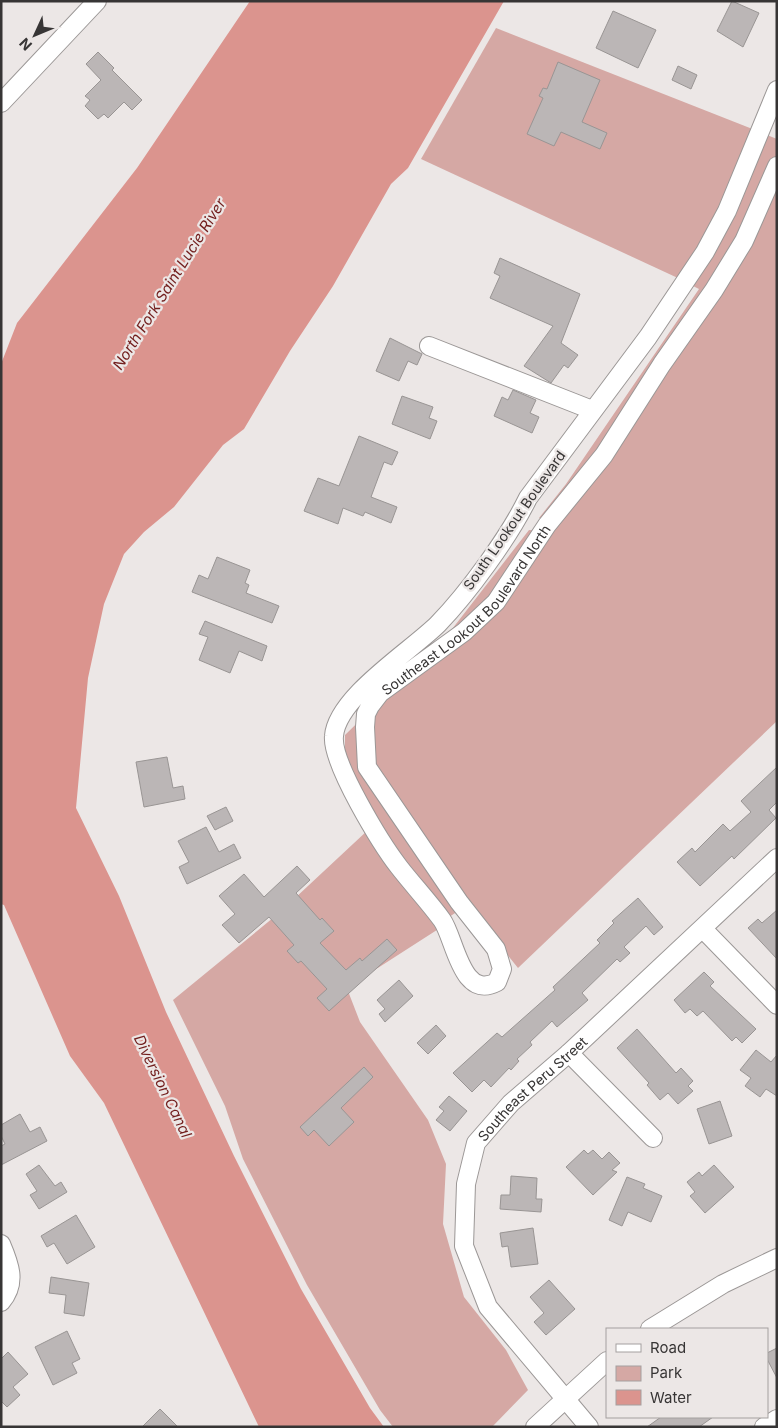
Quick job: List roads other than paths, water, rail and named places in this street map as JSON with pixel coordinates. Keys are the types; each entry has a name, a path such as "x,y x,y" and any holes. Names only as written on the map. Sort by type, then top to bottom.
{"street":[{"path":"1,103 97,1"},
{"name":"South Lookout Boulevard","path":"446,926 398,866 345,780 337,758 334,736 350,704 364,688 438,624 518,517 528,498 592,410 648,337 705,252 727,211 776,98"},
{"name":"Southeast Lookout Boulevard North","path":"366,714 380,693 482,617 496,602 547,526 604,456 662,364 714,290 744,241 777,166"},
{"path":"429,346 592,410"},
{"path":"518,517 533,524 547,526"},
{"path":"350,704 366,714 365,751 367,767 467,913 496,949 502,969 497,982 490,986 481,985 473,981 466,974 458,959 446,926 467,913"},
{"name":"Southeast Peru Street","path":"590,1427 488,1308 464,1246 466,1184 476,1143 511,1103 569,1053 777,858"},
{"path":"703,929 777,1006"},
{"path":"569,1053 652,1138"},
{"path":"1,1244 5,1266 12,1281 8,1294 1,1302"},
{"path":"652,1328 723,1284 777,1258"},
{"path":"535,1427 606,1362"},
{"path":"764,1427 777,1419"}],"water":[{"path":"250,1 504,1 408,168 391,184 333,286 290,351 244,429 223,445 174,507 144,532 124,554 104,604 88,678 76,808 119,896 166,1012 234,1156 301,1289 370,1408 384,1427 259,1427 104,1103 70,1056 4,905 1,904 1,364 17,323 137,168"}],"water label":[{"name":"North Fork Saint Lucie River","path":"169,284"},
{"name":"Diversion Canal","path":"163,1086"}]}
